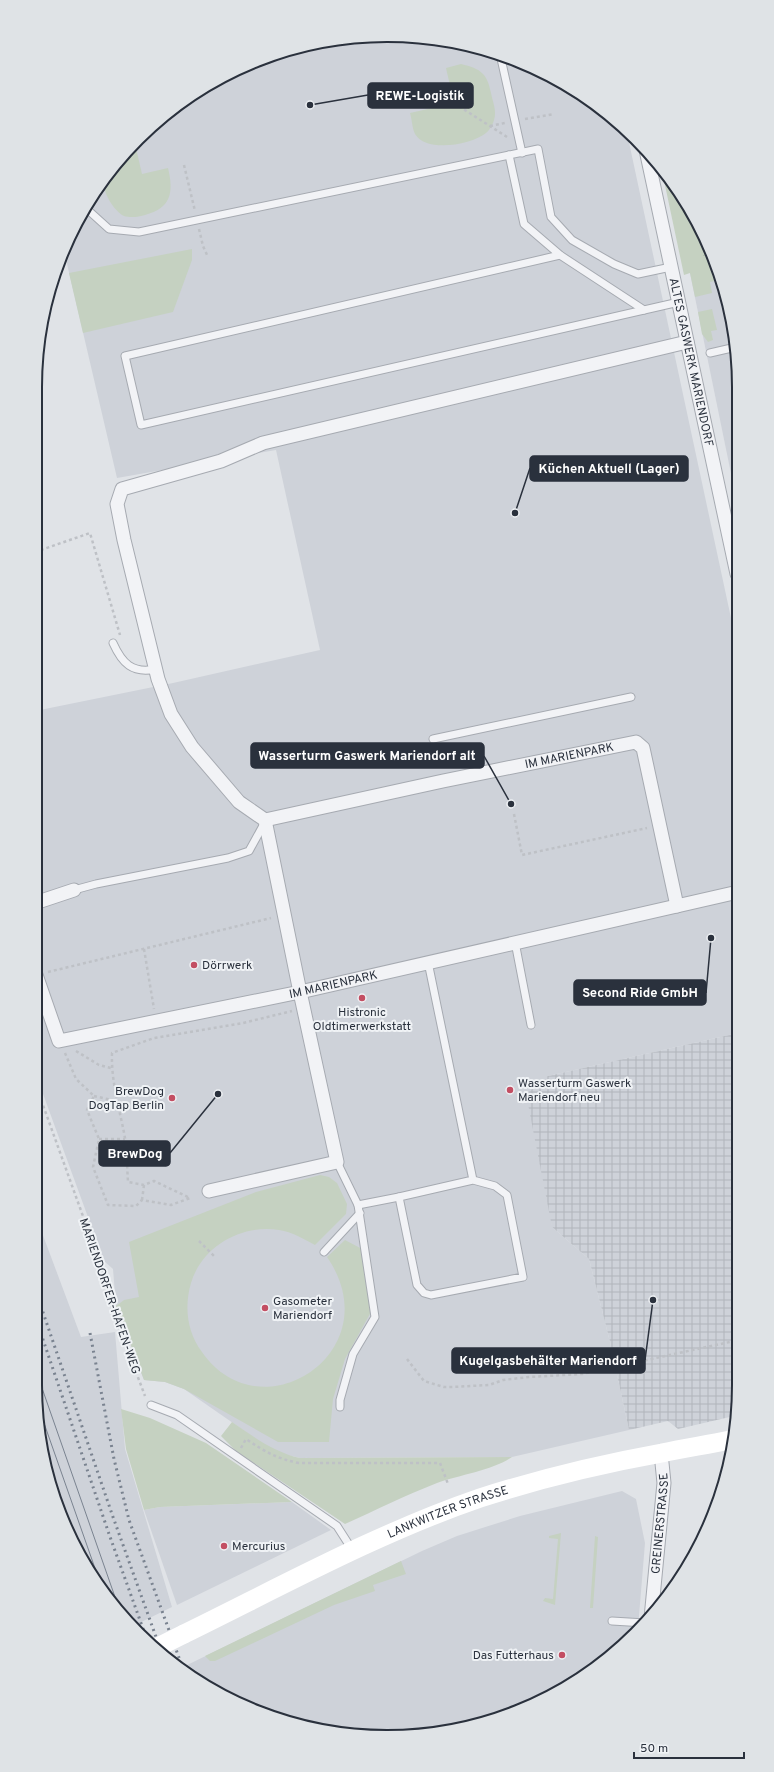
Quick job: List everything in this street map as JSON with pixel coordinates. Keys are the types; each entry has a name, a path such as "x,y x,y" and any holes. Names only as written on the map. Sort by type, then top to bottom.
{"main road":[{"name":"LANKWITZER STRASSE","path":"161,1645 353,1551 432,1516 485,1497 545,1480 661,1453 727,1441"}],"street":[{"name":"ALTES GASWERK MARIENDORF","path":"649,163 732,551"},
{"path":"209,1191 337,1162 265,820 239,802 192,747 171,714 156,669 124,540 117,504 122,489 221,461 263,443 687,342"},
{"name":"IM MARIENPARK","path":"265,820 633,741 639,743 643,748 677,906"},
{"path":"42,901 74,890"},
{"name":"IM MARIENPARK","path":"59,1041 156,1022 302,1001 322,987 732,893"},
{"path":"42,990 59,1041"},
{"name":"GREINERSTRASSE","path":"652,1605 664,1483 661,1453"}],"lane":[{"path":"502,61 521,149"},
{"path":"90,211 109,229 139,232 509,155 521,149 538,150 551,217 572,240 614,264 638,274 671,267"},
{"path":"509,155 524,224 560,255 644,310"},
{"path":"560,255 125,356 141,425 679,302"},
{"path":"710,353 730,348"},
{"path":"113,643 125,663 133,668 148,670 156,669"},
{"path":"433,739 631,697"},
{"path":"74,890 96,884 228,858 248,851 265,820"},
{"path":"515,942 531,1025"},
{"path":"428,962 473,1180"},
{"path":"337,1162 358,1205 360,1213 375,1317 353,1354 340,1400 340,1407"},
{"path":"358,1205 473,1180 495,1186 507,1195 523,1277 431,1295 424,1293 417,1285 399,1197"},
{"path":"324,1252 360,1213"},
{"path":"151,1405 177,1415 337,1526 353,1551"},
{"path":"612,1621 637,1622"}],"path":[{"path":"454,103 521,149"},
{"path":"42,550 90,533 122,642"},
{"path":"514,814 522,855 659,825"},
{"path":"42,972 144,949 285,914"},
{"path":"144,949 156,1022"},
{"path":"142,1200 171,1205 190,1198 154,1180 144,1185 128,1182 125,1139 116,1101 111,1068 112,1053 154,1038 242,1023 302,1001"},
{"path":"59,1041 99,1066 111,1068"},
{"path":"59,1041 76,1079 94,1096 116,1101"},
{"path":"94,1096 87,1110 99,1139 93,1168 108,1205 136,1206 142,1200 144,1185"},
{"name":"MARIENDORFER-HAFEN-WEG","path":"42,1102 106,1280 108,1300 141,1385 151,1405"},
{"path":"99,1139 125,1139"},
{"path":"199,1241 215,1257"},
{"path":"407,1359 424,1381 444,1387 452,1387 488,1385 503,1380 529,1377 582,1374 732,1342"},
{"path":"236,1457 246,1439 268,1454 284,1460 299,1463 440,1463 448,1484"}],"shaded area":[{"path":"387,42 432,45 498,60 540,78 579,100 597,113 629,141 732,623 732,1034 548,1076 552,1227 589,1259 610,1342 629,1430 512,1457 300,1458 283,1454 266,1446 184,1389 165,1382 144,1380 116,1306 113,1269 104,1261 42,1091 42,710 173,683 320,650 276,450 117,478 66,260 88,214 113,177 143,143 177,113 195,100 255,68 298,54 342,45 364,43"},
{"path":"711,268 725,320 731,364 732,478 690,273"},
{"path":"732,1034 732,1385 730,1417 678,1429 668,1421 629,1430 610,1342 589,1259 552,1227 526,1094 548,1076"},
{"path":"42,1233 81,1337 115,1332 125,1449 172,1607 138,1623 113,1595 88,1558 68,1517 60,1496 49,1452 43,1408"},
{"path":"622,1491 636,1499 645,1543 639,1620 597,1659 579,1672 560,1684 519,1704 476,1718 432,1727 387,1730 342,1727 298,1718 255,1704 214,1684 186,1666 422,1551 457,1536 520,1516"},
{"path":"292,1502 331,1530 177,1605 144,1510 160,1507"}],"green space":[{"path":"461,64 478,70 485,76 495,110 495,117 492,125 487,132 470,141 449,145 429,144 421,140 415,134 410,113 454,103 446,68"},
{"path":"137,150 142,174 168,168 171,185 165,204 154,212 143,216 124,216 116,210 109,200 105,190 113,177"},
{"path":"664,181 686,215 706,255 715,281 710,282 712,293 695,297 690,273 684,275"},
{"path":"702,246 708,259 704,259"},
{"path":"192,249 192,260 173,312 83,333 69,273"},
{"path":"712,309 717,330 711,331 713,340 708,342 702,334 698,312"},
{"path":"320,1175 329,1177 337,1183 347,1204 346,1214 315,1245 293,1234 279,1230 265,1229 238,1234 225,1240 204,1258 196,1270 189,1292 187,1310 193,1336 202,1352 227,1376 256,1386 285,1384 311,1372 332,1351 343,1323 343,1292 327,1257 345,1240 362,1249 371,1312 345,1359 333,1399 329,1442 278,1442 184,1389 165,1382 144,1380 116,1306 124,1300 139,1297 129,1242 256,1192"},
{"path":"121,1409 150,1418 206,1443 292,1502 160,1507 144,1510 126,1449"},
{"path":"232,1422 273,1448 300,1458 512,1457 505,1462 486,1469 437,1483 345,1524 236,1451 221,1436"},
{"path":"561,1533 555,1605 543,1601 545,1598 553,1599 558,1539 549,1538 549,1536"},
{"path":"595,1536 598,1537 593,1608 590,1608"},
{"path":"401,1561 406,1574 373,1585 375,1591 334,1605 215,1661 210,1661 205,1656"}],"tram line":[{"path":"42,1388 115,1597"},
{"path":"44,1424 96,1570"}],"railway":[{"path":"42,1309 113,1517 158,1642"},
{"path":"90,1333 114,1459 129,1520 180,1661"},
{"path":"42,1337 143,1629"}],"place":[{"name":"REWE-Logistik","path":"310,105"},
{"name":"Küchen Aktuell (Lager)","path":"515,513"},
{"name":"Wasserturm Gaswerk Mariendorf alt","path":"511,804"},
{"name":"Second Ride GmbH","path":"711,938"},
{"name":"Dörrwerk","path":"194,965"},
{"name":"Histronic Oldtimerwerkstatt","path":"362,998"},
{"name":"Wasserturm Gaswerk Mariendorf neu","path":"510,1090"},
{"name":"BrewDog","path":"218,1094"},
{"name":"BrewDog DogTap Berlin","path":"172,1098"},
{"name":"Kugelgasbehälter Mariendorf","path":"653,1300"},
{"name":"Gasometer Mariendorf","path":"265,1308"},
{"name":"Mercurius","path":"224,1546"},
{"name":"Das Futterhaus","path":"562,1655"}]}
